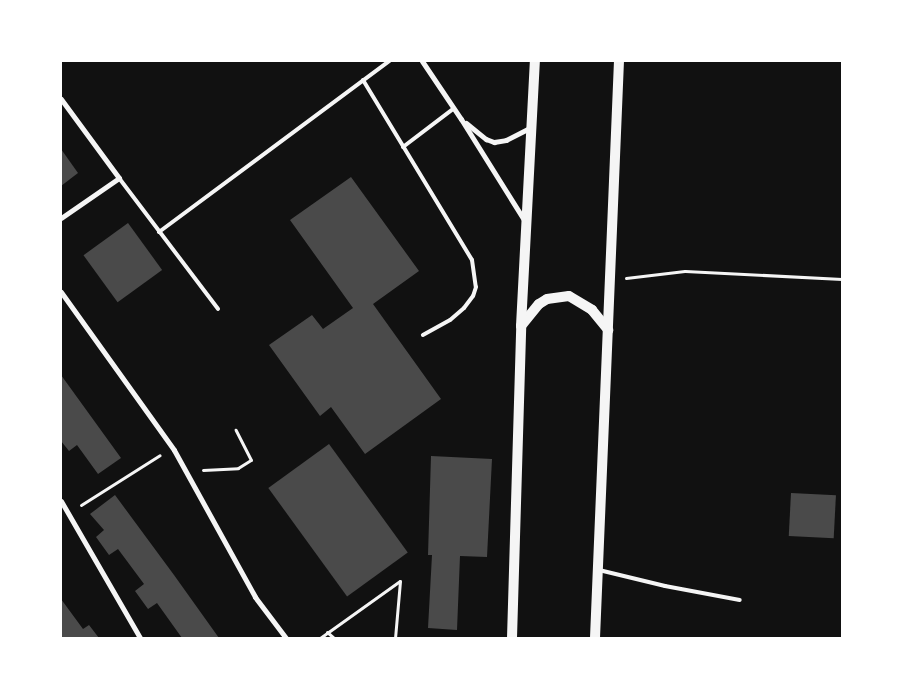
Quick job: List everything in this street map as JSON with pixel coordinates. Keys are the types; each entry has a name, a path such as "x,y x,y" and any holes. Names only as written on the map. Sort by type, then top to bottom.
{"main road":[{"path":"512,638 521,326 535,61"},
{"path":"595,638 619,61"},
{"path":"521,326 539,304 547,299 569,296 592,310 608,330"}],"street":[{"path":"422,61 527,225"},
{"path":"61,99 119,178 61,218"},
{"path":"461,120 486,139 494,142 506,140 531,128"},
{"path":"61,292 172,448 255,598 286,638"},
{"path":"61,501 140,638"}],"lane":[{"path":"159,232 389,61"},
{"path":"363,80 472,260 476,276 476,287 464,308 450,320 423,335"},
{"path":"403,147 453,109"},
{"path":"119,178 218,309"},
{"path":"599,570 665,586 740,600"}],"path":[{"path":"611,282 685,271 842,279"},
{"path":"185,471 238,468 251,460 236,430"},
{"path":"68,513 172,448"},
{"path":"320,638 400,581 395,638"},
{"path":"327,632 334,638"}],"building":[{"path":"61,149 78,173 61,186"},
{"path":"351,177 419,271 373,304 441,399 365,454 331,407 320,416 269,345 312,315 323,329 353,308 290,220"},
{"path":"128,223 162,270 118,302 84,255"},
{"path":"61,375 121,458 98,474 77,445 69,451 61,441"},
{"path":"329,444 408,552 347,596 268,488"},
{"path":"431,456 492,459 487,557 460,556 457,630 428,628 432,555 428,555"},
{"path":"791,493 836,495 834,538 789,536"},
{"path":"115,495 219,638 182,638 157,603 148,609 135,591 144,584 118,549 109,555 96,537 104,530 90,514"},
{"path":"61,599 83,629 89,625 99,638 61,638"}]}
